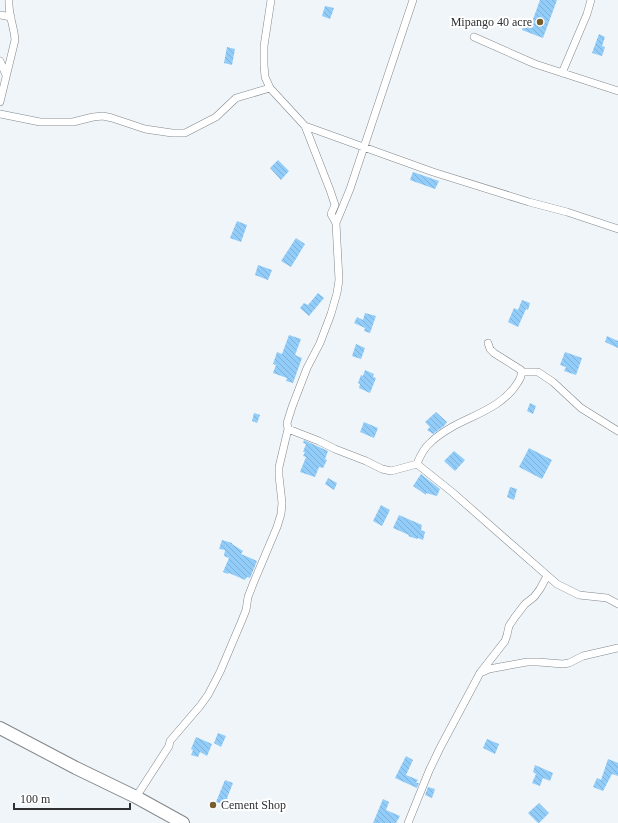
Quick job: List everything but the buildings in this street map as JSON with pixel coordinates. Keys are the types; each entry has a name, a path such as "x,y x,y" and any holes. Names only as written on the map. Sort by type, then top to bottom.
{"highway":[{"path":"0,728 76,768 136,797 183,823"}],"street":[{"path":"0,102 15,40 9,11 9,0"},
{"path":"271,0 264,46 265,77 270,88 304,126 330,190 334,205 330,214 336,223"},
{"path":"136,797 169,746 170,741 208,695 220,672 242,620 246,610 248,597 277,527 281,514 282,503 279,467 288,429 287,423 307,368 320,343 338,293 339,280 336,223 350,189 413,0"},
{"path":"562,74 587,14 591,0"},
{"path":"0,15 10,17"},
{"path":"474,37 535,64 618,91"},
{"path":"0,61 6,75"},
{"path":"0,114 40,122 73,122 103,116 145,129 172,133 185,132 216,117 236,98 270,88"},
{"path":"304,126 441,174 618,229"},
{"path":"488,343 490,349 522,372 538,372 553,382 582,408 618,431"},
{"path":"417,464 423,450 451,427 480,413 509,394 518,383 522,372"},
{"path":"288,429 382,469 391,470 417,464"},
{"path":"417,464 452,492 557,584 575,594 607,598 618,604"},
{"path":"408,823 440,748 480,673 504,642 509,626 515,617 525,604 534,597 547,576"},
{"path":"480,673 489,669 531,662 569,663 583,656 618,648"}],"place":[{"name":"Mipango 40 acre","path":"540,22"},
{"name":"Cement Shop","path":"213,805"}]}
